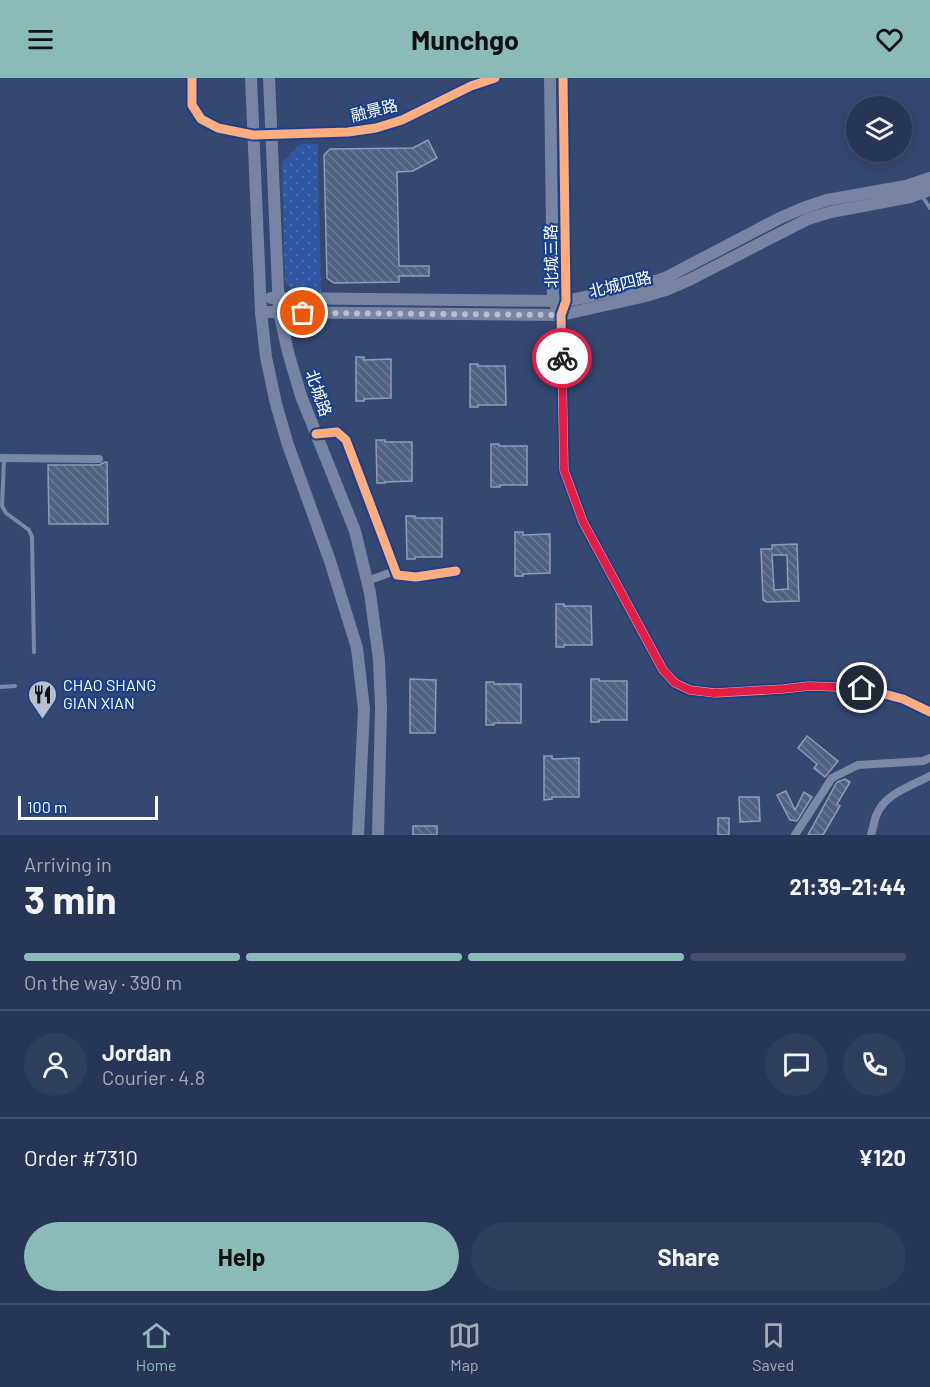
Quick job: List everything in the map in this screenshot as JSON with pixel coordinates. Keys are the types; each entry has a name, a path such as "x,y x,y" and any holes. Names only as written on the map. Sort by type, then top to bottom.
{"main road":[{"path":"250,78 261,312 266,357 288,445 330,561 357,648 364,709 358,835"},
{"name":"北城路","path":"270,78 279,312 288,352 302,396 355,531 370,593 379,660 381,708 378,835"},
{"name":"融景路","path":"253,135 348,132 376,128 402,120 471,86 495,78"},
{"name":"北城三路","path":"550,78 553,300 561,315"},
{"name":"北城三路","path":"561,315 566,301 563,78"},
{"name":"北城四路","path":"261,298 566,301 639,286 665,278 803,208 827,200 906,186 930,178"},
{"name":"北城四路","path":"261,312 561,315 666,290 808,219 925,192"}],"street":[{"path":"192,78 192,105 201,119 218,128 253,135"},
{"name":"北城三路","path":"561,315 564,470 583,522 663,670 675,683 690,690 714,693 809,686 862,688 903,699 930,712"},
{"path":"316,434 337,432 346,440 397,575 416,577 456,571"},
{"path":"2,458 99,459"},
{"path":"367,581 395,571"},
{"path":"795,835 832,778 858,765 923,761 930,758"},
{"path":"871,835 876,814 884,802 897,792 930,776"}],"lane":[{"path":"925,192 930,208"},
{"path":"2,458 2,506 6,513 28,530 32,537 34,652"},
{"path":"0,687 15,686"}],"shaded area":[{"path":"301,144 318,144 321,292 295,293 285,282 282,163"}],"building":[{"path":"428,140 437,158 413,171 397,172 399,266 429,266 429,276 399,276 399,282 334,283 327,278 324,155 330,149 413,148"},
{"path":"356,357 364,357 364,360 391,359 391,398 356,401"},
{"path":"470,364 505,366 506,405 470,407"},
{"path":"376,440 412,442 412,481 377,483"},
{"path":"491,444 527,446 527,485 491,487"},
{"path":"107,462 108,524 49,524 48,465 99,465"},
{"path":"406,516 442,518 442,557 407,559"},
{"path":"515,532 523,532 523,535 550,534 550,573 515,576"},
{"path":"797,544 799,601 767,602 763,600 761,549 772,549 772,545","holes":["772,555 787,555 788,589 774,590"]},
{"path":"556,604 591,606 592,645 556,647"},
{"path":"410,679 436,680 435,733 410,733"},
{"path":"591,679 627,681 627,720 591,722"},
{"path":"486,682 521,684 521,723 486,725"},
{"path":"807,736 838,761 825,777 814,768 817,764 798,748"},
{"path":"544,756 552,756 552,759 579,758 579,797 552,797 552,799 544,800"},
{"path":"845,779 850,782 837,804 840,806 823,835 808,835 837,782"},
{"path":"786,791 795,810 804,792 812,797 797,821 790,820 777,795"},
{"path":"739,797 759,797 760,821 740,822"},
{"path":"718,818 729,818 729,835 718,835"},
{"path":"413,826 437,826 437,835 413,835"}],"cycle path":[{"path":"192,78 192,105 201,119 218,128 253,135 348,132 376,128 402,120 471,86 495,78"},
{"path":"563,78 566,301 561,315 564,470 583,522 663,670 675,683 690,690 715,693 809,686 862,688 903,699 930,712"},
{"path":"316,434 337,432 346,440 397,575 416,577 456,571"}],"way so far":[{"path":"303,313 561,315 562,358"}],"place":[{"name":"CHAO SHANG GIAN XIAN","path":"42,720"}],"route":[{"path":"562,358 564,470 583,522 663,670 675,683 690,690 714,693 809,686 862,688"}]}
